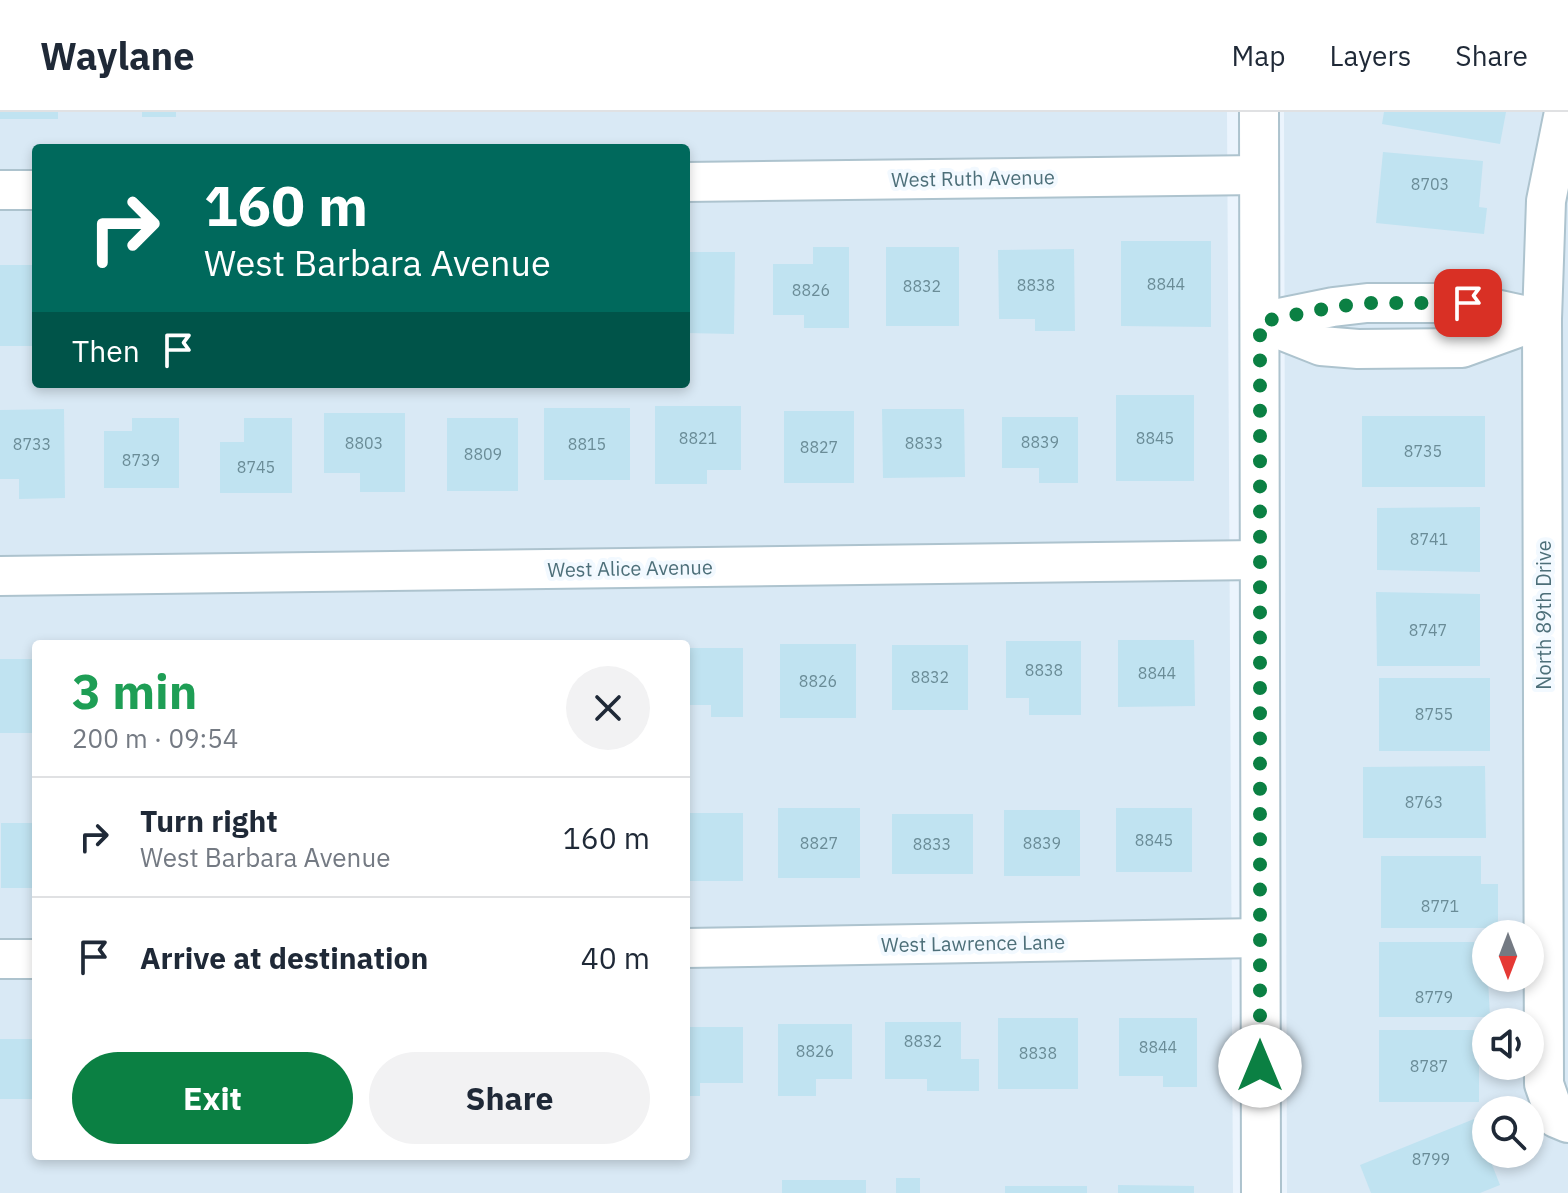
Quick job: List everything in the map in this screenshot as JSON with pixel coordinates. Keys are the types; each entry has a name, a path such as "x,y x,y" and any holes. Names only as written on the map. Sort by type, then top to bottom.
{"street":[{"path":"1259,112 1261,1193"},
{"name":"North 89th Drive","path":"1562,1120 1544,1084 1556,643 1542,319 1546,201 1564,112"},
{"name":"West Ruth Avenue","path":"690,182 1259,175"},
{"path":"0,190 32,190"},
{"path":"1260,322 1367,303 1468,303 1542,319"},
{"path":"1411,303 1412,348"},
{"path":"1260,322 1321,346 1462,348 1542,319"},
{"name":"West Alice Avenue","path":"0,576 1259,560"},
{"name":"West Lawrence Lane","path":"690,948 1259,938"},
{"path":"0,959 32,959"}],"shaded area":[{"path":"0,112 1227,112 1233,1193 0,1193"},
{"path":"1284,112 1568,112 1568,1193 1287,1193"}],"building":[{"path":"0,112 58,112 58,119 0,119"},
{"path":"142,112 176,112 176,117 142,117"},
{"path":"1384,112 1506,112 1500,144 1382,124"},
{"path":"1383,152 1483,161 1479,207 1487,208 1484,234 1376,223"},
{"path":"1121,241 1211,241 1211,327 1121,326"},
{"path":"813,247 849,247 849,328 804,328 804,315 773,315 773,264 813,264"},
{"path":"886,247 959,247 959,326 886,326"},
{"path":"1074,249 1075,331 1035,331 1035,319 999,319 998,250"},
{"path":"690,252 735,252 734,334 690,333"},
{"path":"0,265 32,265 32,346 0,346"},
{"path":"1116,395 1194,395 1194,481 1116,481"},
{"path":"655,406 741,406 741,470 707,470 707,484 655,484"},
{"path":"544,408 630,408 630,480 544,480"},
{"path":"64,409 65,498 19,499 19,479 0,479 0,410"},
{"path":"882,409 964,409 965,477 883,478"},
{"path":"784,411 854,411 854,483 784,483"},
{"path":"324,413 405,413 405,492 360,492 360,473 324,473"},
{"path":"1362,416 1485,416 1485,487 1362,487"},
{"path":"1002,417 1078,417 1078,483 1039,483 1039,468 1002,468"},
{"path":"132,418 179,418 179,488 104,488 104,431 132,431"},
{"path":"244,418 292,418 292,493 220,493 220,442 244,442"},
{"path":"447,418 518,418 518,491 447,491"},
{"path":"1480,507 1480,572 1377,570 1377,508"},
{"path":"1376,592 1480,594 1480,666 1377,666"},
{"path":"1118,640 1194,640 1195,706 1118,707"},
{"path":"1006,641 1081,641 1081,715 1029,715 1029,698 1006,698"},
{"path":"780,644 856,644 856,718 780,718"},
{"path":"892,645 968,645 968,710 892,710"},
{"path":"690,648 743,648 743,717 711,717 711,705 690,705"},
{"path":"0,659 32,659 32,733 0,733"},
{"path":"1379,678 1490,678 1490,751 1379,751"},
{"path":"1485,766 1486,838 1363,838 1363,767"},
{"path":"778,808 860,808 860,878 778,878"},
{"path":"1116,808 1192,808 1192,872 1116,872"},
{"path":"1004,810 1080,810 1080,876 1004,876"},
{"path":"690,813 743,813 743,881 690,881"},
{"path":"892,814 973,814 973,874 892,874"},
{"path":"1,823 32,823 32,888 1,888"},
{"path":"1381,856 1481,856 1481,884 1498,884 1498,920 1472,920 1472,928 1381,928"},
{"path":"1379,942 1472,942 1472,992 1489,992 1490,1008 1472,1008 1472,1017 1379,1017"},
{"path":"998,1018 1078,1018 1078,1089 998,1089"},
{"path":"1119,1018 1197,1018 1197,1087 1163,1087 1163,1076 1119,1076"},
{"path":"885,1022 961,1022 961,1059 979,1059 979,1091 927,1091 927,1079 885,1079"},
{"path":"778,1024 852,1024 852,1079 816,1079 816,1096 778,1096"},
{"path":"690,1027 743,1027 743,1083 700,1083 700,1096 690,1096"},
{"path":"1379,1030 1472,1030 1472,1080 1479,1080 1479,1096 1472,1096 1472,1102 1379,1102"},
{"path":"0,1039 32,1039 32,1099 0,1099"},
{"path":"1472,1120 1472,1168 1493,1168 1500,1185 1480,1193 1371,1193 1360,1165"},
{"path":"896,1178 920,1178 920,1193 896,1193"},
{"path":"782,1180 866,1180 866,1193 782,1193"},
{"path":"1118,1185 1194,1186 1194,1193 1118,1193"},
{"path":"1005,1186 1087,1186 1087,1193 1005,1193"}],"route":[{"path":"1260,1066 1260,322 1367,303 1468,303"}]}
